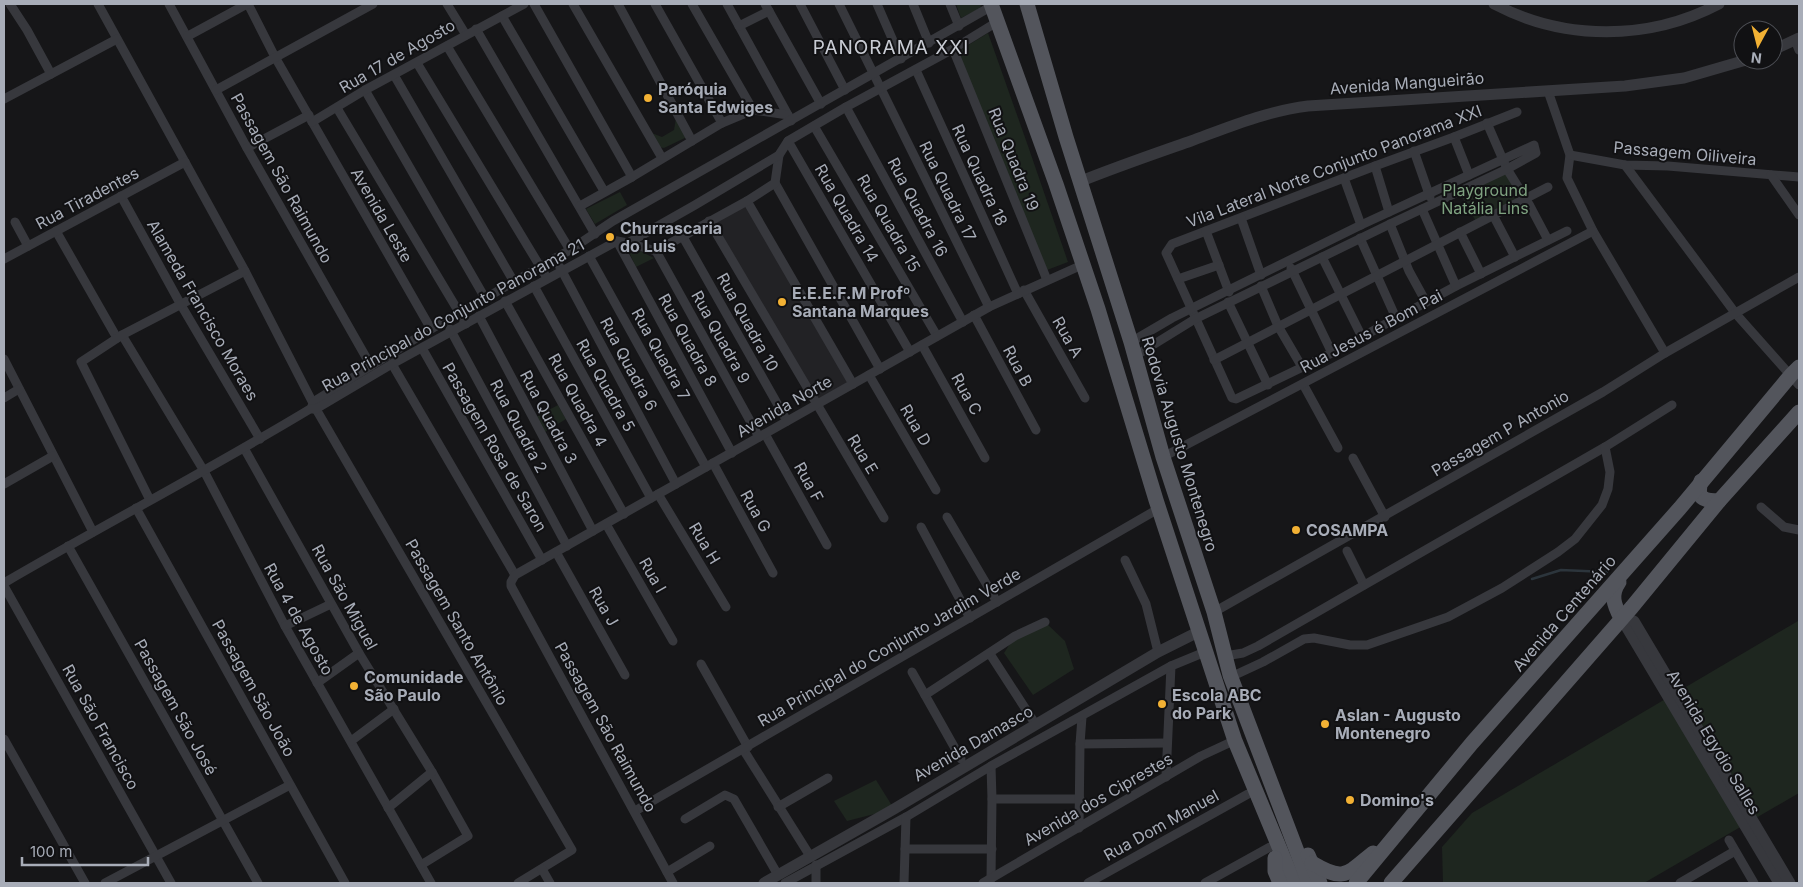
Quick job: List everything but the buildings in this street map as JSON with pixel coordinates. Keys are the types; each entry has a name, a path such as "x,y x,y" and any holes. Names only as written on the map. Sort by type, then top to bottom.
{"main road":[{"name":"Rodovia Augusto Montenegro","path":"1027,4 1079,182 1133,349 1164,457 1214,612 1226,656 1233,675 1243,689 1315,877"},
{"path":"991,5 1056,184 1207,659 1235,740 1294,883"},
{"name":"Avenida Centenário","path":"1356,883 1472,743 1680,508 1701,481 1796,376"},
{"path":"1391,883 1629,615 1719,501 1799,412"},
{"path":"1701,481 1698,490 1700,496 1704,499 1719,501"},
{"path":"1680,508 1688,504 1693,505 1700,514 1700,524"},
{"path":"1629,615 1613,595 1614,588 1632,562"},
{"path":"1207,659 1208,682 1229,743 1285,883"},
{"path":"1233,675 1241,703 1315,877 1348,873 1389,843"},
{"path":"1273,853 1275,871 1280,883"}],"street":[{"path":"10,4 27,30 51,74"},
{"name":"Passagem Santo Antônio","path":"98,4 245,271 313,407 572,850 542,868"},
{"name":"Passagem São Raimundo","path":"169,4 247,148 371,366"},
{"path":"188,36 248,4 275,57 310,118"},
{"path":"216,90 373,4"},
{"path":"447,4 466,35"},
{"name":"Rua 17 de Agosto","path":"247,148 310,118 337,108 365,90 524,4"},
{"path":"534,4 632,177"},
{"path":"573,4 662,158"},
{"path":"618,4 692,141"},
{"path":"656,4 722,123"},
{"path":"692,4 753,110"},
{"path":"727,4 790,118"},
{"path":"800,4 844,90"},
{"path":"839,4 880,88"},
{"path":"877,4 901,58"},
{"path":"912,4 929,43"},
{"path":"950,4 959,26"},
{"path":"1494,4 1529,19 1554,26 1606,32 1658,26 1684,19 1719,4"},
{"name":"Rua Principal do Conjunto Panorama 21","path":"313,407 371,366 431,329 570,250 613,221 790,118 820,104 959,26 991,5"},
{"path":"739,26 767,7 820,104"},
{"path":"502,16 604,191"},
{"path":"880,369 775,182 779,155 788,141 953,49 997,22"},
{"path":"476,29 595,234"},
{"path":"4,99 117,39"},
{"path":"1783,47 1798,43"},
{"path":"448,46 570,250"},
{"name":"Rua Quadra 19","path":"953,49 1047,280"},
{"path":"418,63 547,278"},
{"name":"Avenida Mangueirão","path":"1079,182 1219,130 1286,109 1308,106 1625,86 1684,78 1733,64"},
{"name":"Rua Quadra 18","path":"916,70 1021,292"},
{"path":"394,75 514,282"},
{"name":"Rua Quadra 17","path":"880,88 989,307"},
{"path":"365,90 485,298"},
{"path":"1548,91 1570,155 1567,178 1593,231 1665,353"},
{"name":"Rua Quadra 16","path":"846,107 963,322"},
{"path":"337,108 466,324"},
{"path":"580,206 722,123 753,110 790,118"},
{"name":"Vila Lateral Norte Conjunto Panorama XXI","path":"1178,279 1166,253 1172,244 1517,112"},
{"name":"Avenida Leste","path":"310,118 431,329"},
{"path":"1487,123 1506,170 1548,240"},
{"name":"Rua Quadra 15","path":"814,126 938,336"},
{"path":"1454,137 1469,175"},
{"name":"Rua Quadra 14","path":"788,141 910,352"},
{"path":"1534,145 1537,152 1506,170 1360,238 1133,349 1191,310 1288,260 1360,224 1534,145"},
{"path":"1414,151 1432,205"},
{"path":"628,242 779,155"},
{"name":"Passagem Oiliveira","path":"1570,155 1625,165 1668,166 1799,177"},
{"name":"Rua Tiradentes","path":"4,259 185,162"},
{"path":"1625,165 1736,314 1796,376"},
{"path":"1375,166 1389,212"},
{"path":"1771,175 1799,215"},
{"path":"1344,178 1360,224"},
{"path":"617,241 628,242 656,251 747,200 775,182"},
{"path":"1214,360 1548,187"},
{"name":"Alameda Francisco Moraes","path":"121,196 181,305 260,439"},
{"path":"747,200 853,384"},
{"path":"1422,209 1456,286"},
{"path":"1493,215 1515,257"},
{"path":"1241,218 1261,275"},
{"name":"Rua E","path":"710,221 884,518"},
{"path":"14,222 28,246"},
{"path":"1390,224 1405,261 1426,302"},
{"name":"Rua 4 de Agosto","path":"56,231 204,471 284,626 431,883"},
{"path":"1206,231 1229,292"},
{"path":"1219,265 1178,279 1214,360 1234,399 1268,385 1456,286 1566,231"},
{"name":"Rua Jesus é Bom Pai","path":"1164,457 1593,231"},
{"path":"1460,232 1481,274"},
{"name":"Rua Quadra 10","path":"683,237 787,421"},
{"path":"1360,238 1396,318"},
{"name":"Rua Principal do Conjunto Panorama 21","path":"4,585 68,546 204,471 313,407 617,241"},
{"name":"Rua Quadra 8","path":"617,241 732,452"},
{"name":"Rua Quadra 9","path":"656,251 762,436"},
{"name":"Rua Quadra 7","path":"589,256 710,465"},
{"path":"1322,257 1362,337"},
{"name":"Rua Quadra 6","path":"555,258 676,484"},
{"path":"1288,260 1310,310 1332,352"},
{"name":"Avenida Norte","path":"515,575 989,307 1082,265"},
{"path":"150,500 81,363 120,337 245,271"},
{"name":"Passagem P Antonio","path":"1214,612 1385,517 1799,277"},
{"name":"Rua Quadra 5","path":"534,286 655,496"},
{"path":"1261,286 1278,326 1302,367"},
{"name":"Rua A","path":"1021,292 1085,398"},
{"name":"Rua Quadra 4","path":"505,301 624,514"},
{"path":"1228,302 1249,342 1268,385"},
{"name":"Rua Quadra 3","path":"479,316 593,531"},
{"name":"Rua B","path":"974,316 1036,430"},
{"name":"Rua Quadra 2","path":"445,321 567,546"},
{"name":"Rua C","path":"922,345 985,458"},
{"name":"Passagem Rosa de Saron","path":"422,348 542,560"},
{"path":"4,359 93,532"},
{"path":"392,364 515,575"},
{"name":"Rua D","path":"869,375 936,490"},
{"path":"1303,384 1338,448"},
{"path":"4,398 19,389"},
{"path":"1226,656 1243,653 1297,623 1605,447 1672,405"},
{"name":"Rua F","path":"762,436 827,545"},
{"path":"1233,675 1304,639 1314,638 1350,645 1367,645 1448,617 1502,588 1575,539 1602,505 1608,490 1610,472 1605,447"},
{"name":"Rua São Miguel","path":"244,448 359,653 432,772 468,836 421,865"},
{"path":"4,484 54,456"},
{"path":"1353,458 1385,517"},
{"name":"Rua G","path":"710,465 772,573"},
{"name":"Rua H","path":"655,496 726,607"},
{"path":"1761,507 1784,527 1799,530"},
{"name":"Passagem São João","path":"136,508 345,883"},
{"name":"Rua Principal do Conjunto Jardim Verde","path":"635,812 1158,509"},
{"path":"947,517 997,602"},
{"name":"Rua I","path":"606,524 673,641"},
{"path":"921,527 970,618"},
{"name":"Passagem São José","path":"68,546 258,883"},
{"path":"1347,551 1364,585"},
{"name":"Rua J","path":"556,552 625,675"},
{"path":"1125,560 1146,604 1158,652"},
{"name":"Passagem São Raimundo","path":"515,575 511,586 674,883"},
{"name":"Rua São Francisco","path":"4,585 171,883"},
{"path":"284,626 332,604"},
{"name":"Avenida Egydio Salles","path":"1629,615 1779,883"},
{"name":"Avenida Egydio Salles","path":"1629,615 1790,883"},
{"path":"925,695 1015,636 1045,622"},
{"path":"1297,623 1304,639"},
{"name":"Avenida Damasco","path":"764,883 782,879 1158,652 1198,632"},
{"path":"317,683 359,653"},
{"path":"1243,653 1250,668"},
{"path":"990,654 1036,725"},
{"name":"Avenida Damasco","path":"813,861 906,817 991,766 1171,666 1207,659"},
{"path":"700,664 778,806 813,861 816,883"},
{"path":"1166,776 1171,666"},
{"path":"912,672 961,759"},
{"path":"351,741 394,709"},
{"path":"1079,828 1082,717"},
{"path":"4,739 85,883"},
{"path":"1080,744 1166,743"},
{"name":"Avenida dos Ciprestes","path":"987,881 1201,756 1229,743"},
{"path":"987,881 992,849 991,766"},
{"path":"388,808 432,772"},
{"path":"778,806 828,778"},
{"path":"105,883 290,786"},
{"name":"Rua Dom Manuel","path":"1088,883 1248,794"},
{"path":"685,819 725,795 734,798 782,879"},
{"path":"992,799 1080,799"},
{"path":"904,883 906,817"},
{"path":"1729,840 1754,883"},
{"path":"667,872 710,846"},
{"path":"905,849 992,849"},
{"path":"1680,883 1735,851"},
{"path":"1205,883 1273,853"},
{"path":"518,883 542,868 550,883"}],"shaded area":[{"name":"E.E.E.F.M Profº Santana Marques","path":"746,204 850,383 819,404 712,222"}],"green space":[{"path":"956,4 980,4 981,6 979,9 961,18"},
{"path":"988,33 1068,262 1047,270 957,52"},
{"path":"677,112 689,136 664,148 658,147 649,132 662,137 674,130"},
{"name":"Playground Natália Lins","path":"1507,169 1525,199 1477,223 1459,192"},
{"path":"620,192 627,205 595,224 586,209"},
{"path":"634,248 654,258 636,267 629,252"},
{"path":"558,405 566,419 545,432 536,417"},
{"path":"1798,621 1799,793 1644,883 1443,883 1442,847 1472,813"},
{"path":"1045,622 1065,641 1074,669 1033,695 1004,653 1015,636"},
{"path":"876,780 894,809 847,821 834,801"}],"waterway":[{"path":"1532,579 1561,570 1607,572"}],"place":[{"name":"Paróquia Santa Edwiges","path":"648,98"},
{"name":"Churrascaria do Luis","path":"610,237"},
{"name":"E.E.E.F.M Profº Santana Marques","path":"782,302"},
{"name":"COSAMPA","path":"1296,530"},
{"name":"Comunidade São Paulo","path":"354,686"},
{"name":"Escola ABC do Park","path":"1162,704"},
{"name":"Aslan - Augusto Montenegro","path":"1325,724"},
{"name":"Domino's","path":"1350,800"}],"district":[{"name":"PANORAMA XXI","path":"891,47"}]}
